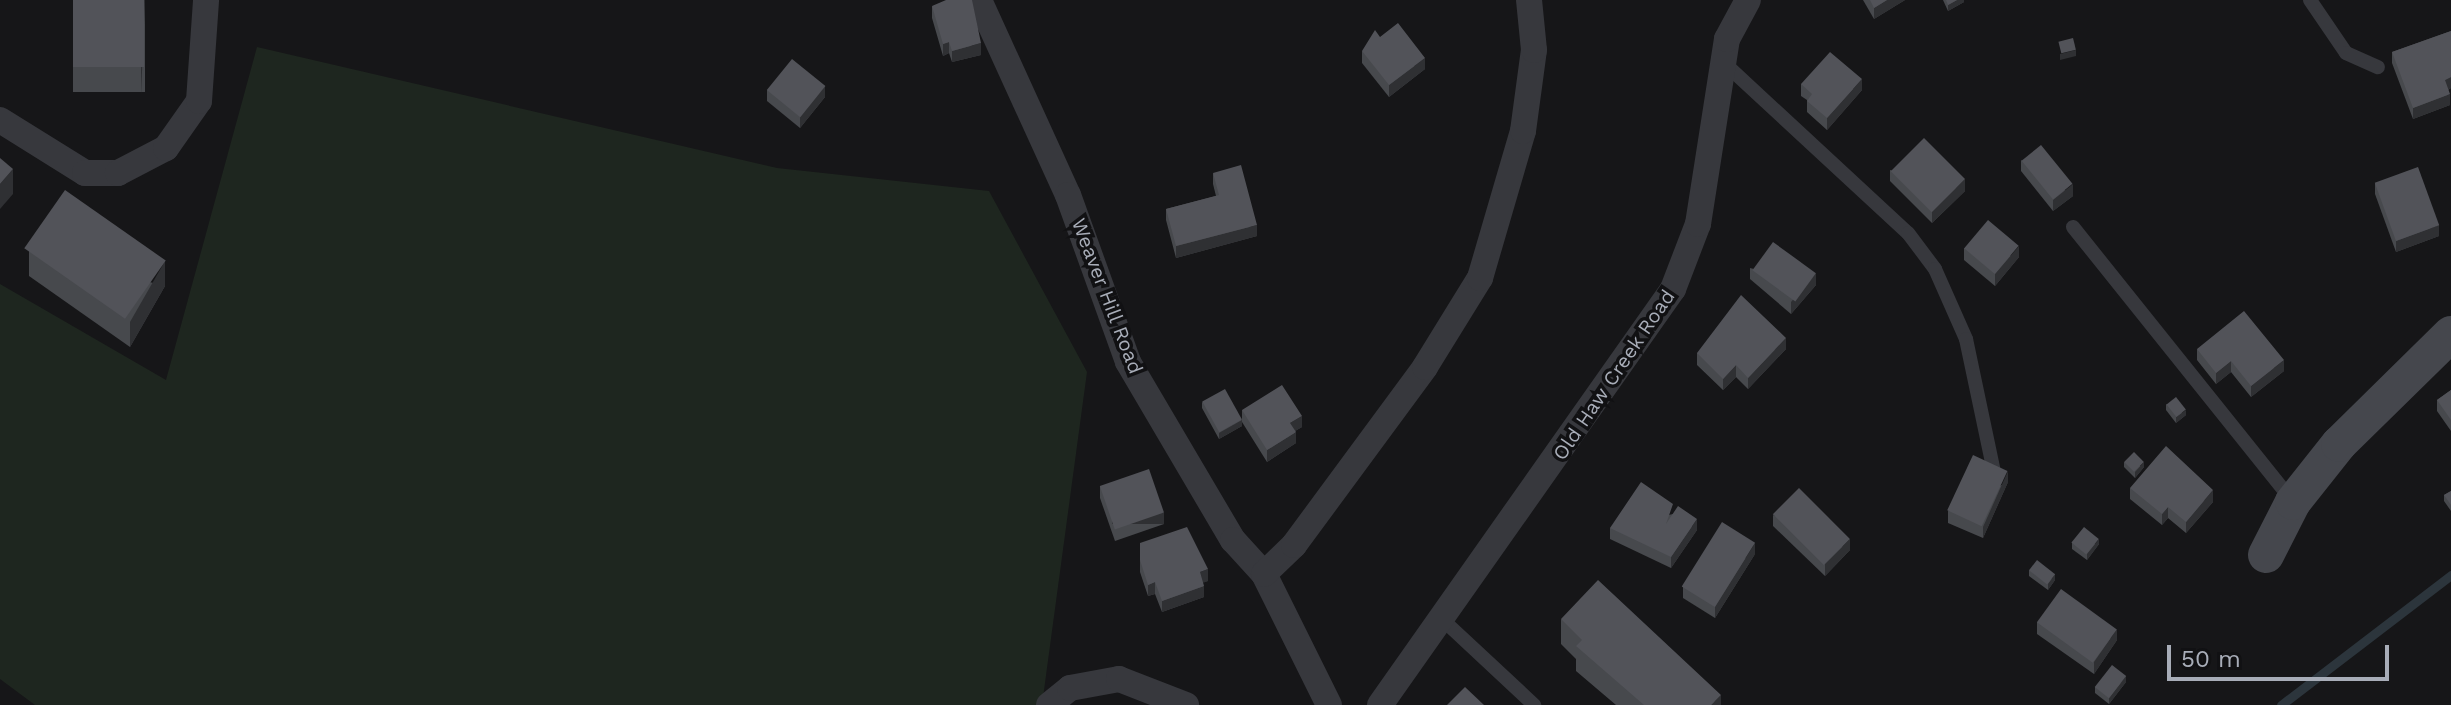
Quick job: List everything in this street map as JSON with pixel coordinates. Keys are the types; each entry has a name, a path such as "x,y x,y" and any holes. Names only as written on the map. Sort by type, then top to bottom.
{"street":[{"path":"0,120 85,173 118,173 166,148 199,101 206,0"},
{"name":"Weaver Hill Road","path":"979,0 1068,195 1128,362 1233,540 1264,574 1329,705"},
{"path":"1264,574 1294,545 1425,367 1480,278 1523,131 1534,50 1529,0"},
{"name":"Old Haw Creek Road","path":"1380,705 1443,620 1679,277 1698,224 1722,60 1748,0"},
{"path":"2266,555 2293,502 2402,374 2451,334"},
{"path":"1049,705 1070,688 1119,679 1186,705"}],"lane":[{"path":"2310,0 2346,53 2378,67"},
{"path":"1722,60 1908,233 1935,269 1966,339 1994,472"},
{"path":"2073,227 2293,502"},
{"path":"1443,620 1534,705"}],"shaded area":[{"path":"257,47 777,168 989,191 1087,372 1042,705 35,705 0,679 0,284 166,380"}],"building":[{"path":"73,0 144,0 144,67 73,67"},
{"path":"946,0 972,0 981,43 952,51 949,42 943,44 932,6"},
{"path":"1870,0 1887,0 1874,8"},
{"path":"1398,23 1425,58 1389,85 1362,51 1375,30 1380,37"},
{"path":"2451,31 2451,77 2445,80 2450,94 2413,108 2392,52"},
{"path":"2073,38 2076,50 2061,53 2058,42"},
{"path":"1830,52 1862,79 1827,118 1807,101 1812,94 1801,84"},
{"path":"792,59 825,86 800,117 767,90"},
{"path":"1924,138 1965,179 1932,212 1891,171"},
{"path":"2041,145 2072,184 2053,200 2022,161"},
{"path":"0,158 13,169 0,184"},
{"path":"1241,165 1257,225 1176,246 1166,209 1219,195 1213,173"},
{"path":"2418,167 2439,225 2396,241 2375,183"},
{"path":"65,190 166,261 125,319 24,248"},
{"path":"1988,220 2019,246 1995,274 1964,248"},
{"path":"1773,242 1816,273 1795,301 1752,270"},
{"path":"1741,295 1786,338 1748,378 1736,365 1723,379 1697,353"},
{"path":"2244,311 2284,360 2251,386 2231,361 2216,373 2197,349"},
{"path":"1282,385 1302,416 1290,423 1296,432 1267,450 1242,410"},
{"path":"1225,389 1242,420 1219,432 1202,402"},
{"path":"2451,390 2451,420 2437,400"},
{"path":"2176,397 2186,410 2176,417 2167,404"},
{"path":"2166,446 2213,490 2186,522 2168,507 2162,514 2130,488"},
{"path":"2134,452 2144,462 2134,472 2124,462"},
{"path":"1973,455 2007,471 1982,526 1947,510"},
{"path":"1149,469 1164,512 1115,529 1100,486"},
{"path":"1641,482 1673,504 1666,524 1678,506 1697,519 1671,557 1610,528"},
{"path":"1799,488 1850,539 1824,565 1773,514"},
{"path":"2451,491 2451,505 2444,495"},
{"path":"1722,522 1755,543 1715,607 1682,586"},
{"path":"1187,527 1208,569 1200,572 1204,586 1162,601 1155,582 1148,585 1140,560 1140,543"},
{"path":"2084,527 2099,539 2086,555 2071,543"},
{"path":"2037,560 2055,574 2047,584 2029,570"},
{"path":"1598,580 1721,695 1711,705 1644,705 1576,646 1582,640 1561,619"},
{"path":"2061,589 2117,630 2093,663 2037,622"},
{"path":"2112,665 2126,676 2109,698 2095,687"},
{"path":"1465,687 1484,705 1447,705"}],"waterway":[{"path":"2281,705 2451,575"}]}
